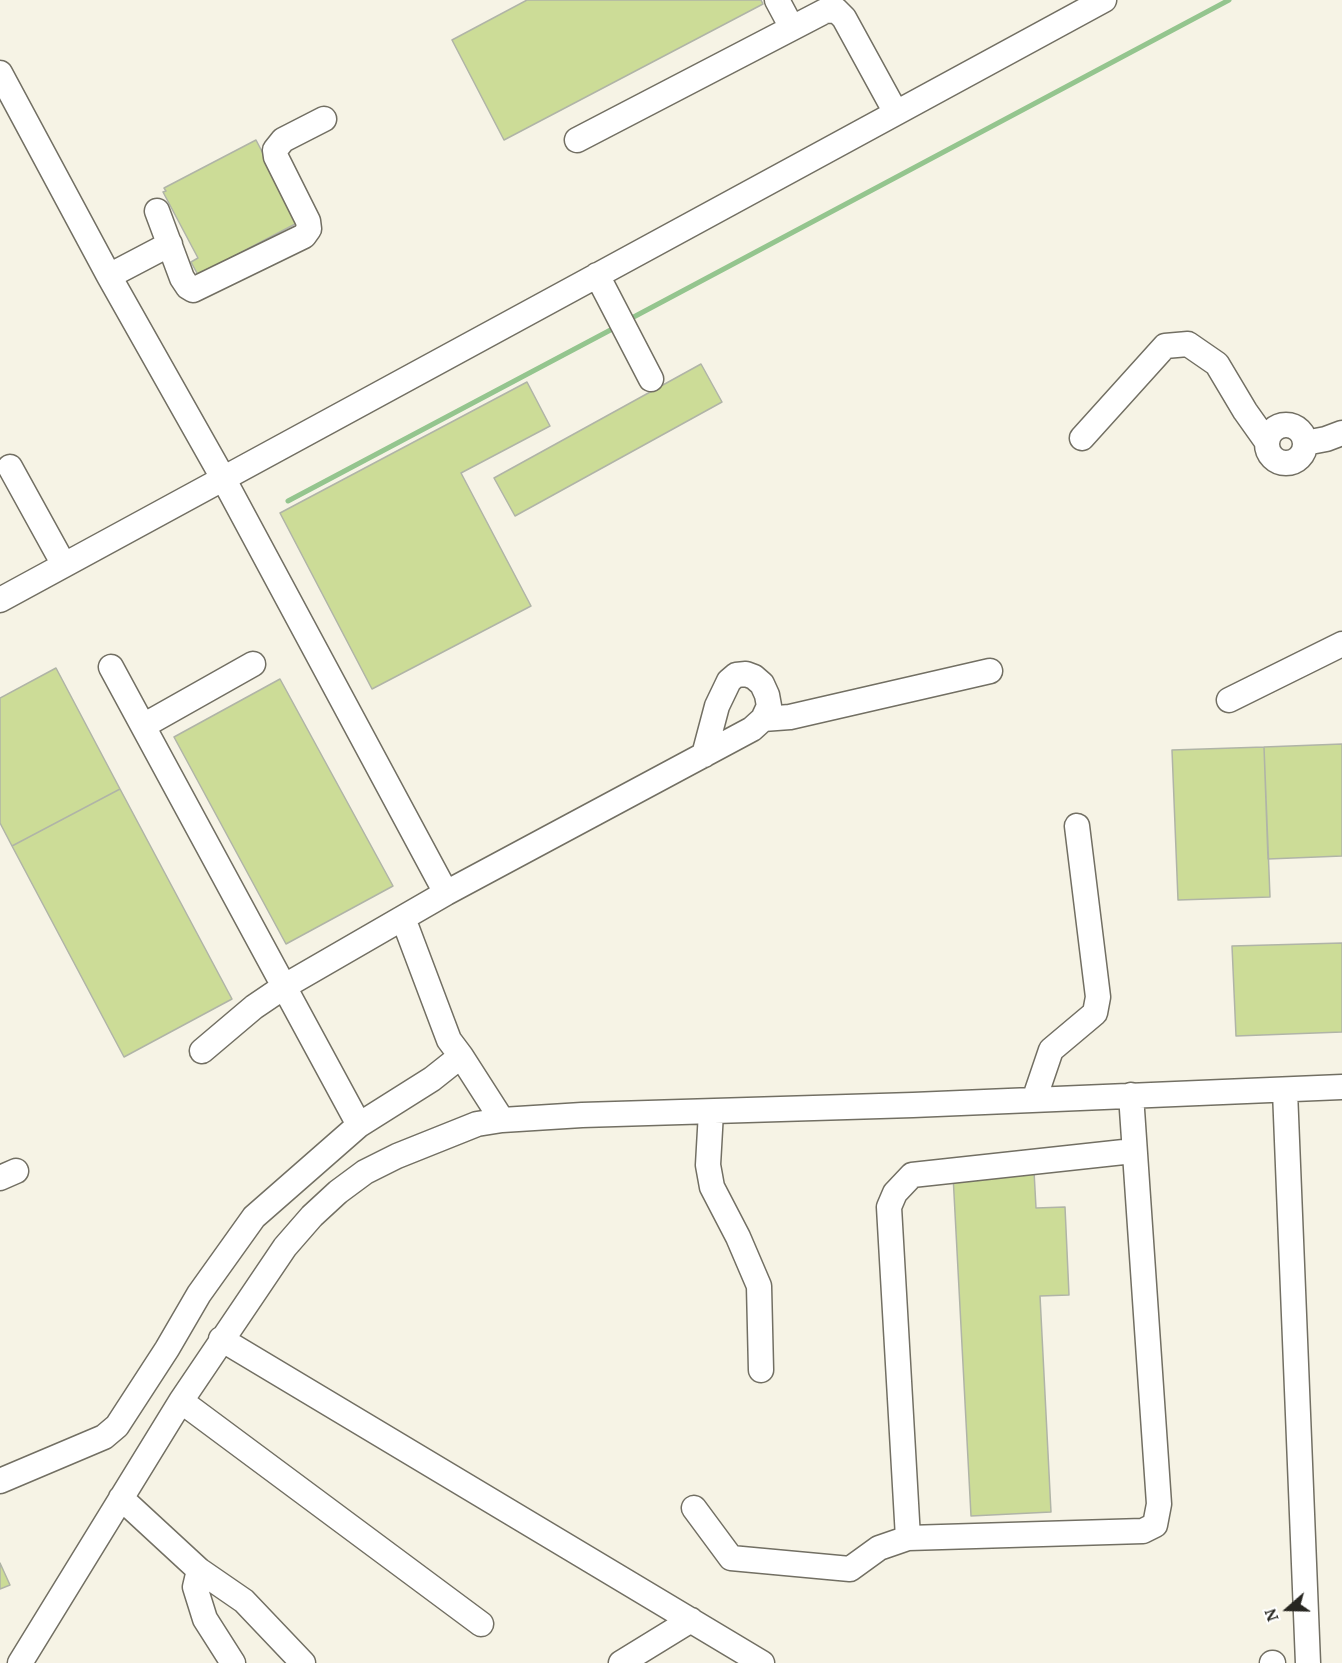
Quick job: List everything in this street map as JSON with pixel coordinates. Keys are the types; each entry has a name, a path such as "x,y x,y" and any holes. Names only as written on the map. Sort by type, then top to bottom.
{"street":[{"path":"777,0 792,28"},
{"path":"0,600 1104,0"},
{"path":"577,140 825,11 836,10 844,18 896,113"},
{"path":"0,73 109,276 223,478 446,894"},
{"path":"157,211 182,278 193,290 304,236 309,229 309,221 276,157 275,150 283,140 324,119"},
{"path":"109,276 170,243"},
{"path":"597,274 651,380"},
{"path":"1082,438 1165,346 1188,344 1217,364 1267,442 1274,430 1287,425 1300,431 1305,443 1342,433"},
{"path":"10,467 64,565"},
{"path":"1229,700 1342,644"},
{"path":"143,726 253,664"},
{"path":"111,667 359,1125"},
{"path":"764,719 790,717 990,671"},
{"path":"202,1051 254,1007 285,986 446,894 704,755 752,729 764,719 768,706 767,695 762,684 754,677 746,674 736,675 723,690 704,755"},
{"path":"1034,1100 1051,1050 1095,1013 1098,997 1077,826"},
{"path":"403,918 449,1040 502,1120"},
{"path":"0,1481 104,1437 117,1426 167,1349 199,1294 254,1217 359,1125 432,1079 461,1056"},
{"path":"20,1663 181,1401 285,1247 312,1216 338,1192 365,1172 397,1156 477,1124 502,1120 582,1115 1285,1091 1342,1087"},
{"path":"1285,1091 1308,1663"},
{"path":"694,1508 732,1558 850,1569 879,1548 908,1538 1143,1531 1155,1525 1159,1504 1133,1151 1131,1095"},
{"path":"711,1112 708,1165 712,1187 738,1237 759,1286 761,1370"},
{"path":"908,1538 889,1207 895,1193 912,1175 1133,1151"},
{"path":"221,1340 762,1663"},
{"path":"181,1401 481,1624"},
{"path":"120,1498 199,1570 244,1601 303,1663"},
{"path":"199,1570 195,1587 205,1619 233,1663"},
{"path":"621,1663 691,1620"}],"building":[{"path":"527,0 761,0 763,4 504,140 452,40"},
{"path":"256,140 299,222 198,275 191,262 198,258 163,192 166,191 164,188"},
{"path":"701,364 722,402 515,516 494,478"},
{"path":"527,382 550,426 461,473 531,606 372,689 280,513"},
{"path":"56,668 120,789 12,846 0,823 0,698"},
{"path":"280,679 393,886 286,944 174,737"},
{"path":"1342,744 1342,856 1268,859 1264,747"},
{"path":"1264,747 1270,897 1178,900 1172,750"},
{"path":"120,789 232,999 124,1057 12,846"},
{"path":"1342,943 1342,1032 1236,1036 1232,946"},
{"path":"1034,1171 1036,1208 1065,1207 1069,1295 1040,1296 1051,1512 971,1516 953,1175"},
{"path":"0,1563 10,1585 0,1589"}],"waterway":[{"path":"628,320 1229,0"},
{"path":"288,501 618,326"}]}
